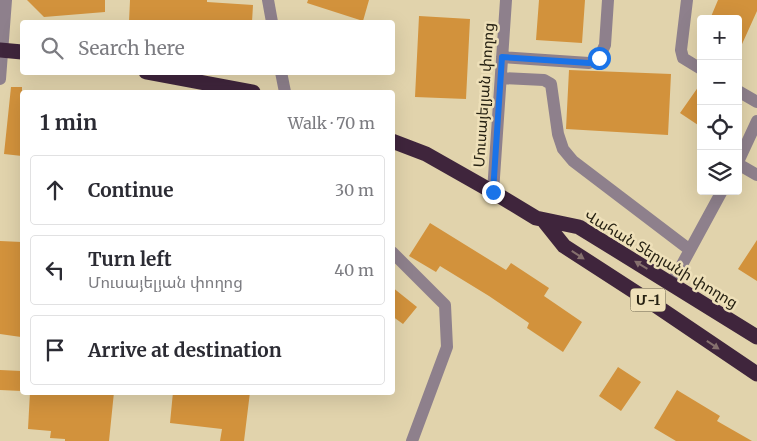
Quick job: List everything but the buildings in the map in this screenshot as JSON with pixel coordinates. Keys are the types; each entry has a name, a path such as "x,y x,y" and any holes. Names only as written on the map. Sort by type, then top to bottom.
{"highway":[{"path":"1,50 20,52"},
{"path":"162,75 242,90"},
{"name":"Վահան Տերյանի փողոց","path":"395,142 426,154 536,218 579,227 756,333"},
{"name":"Վահան Տերյանի փողոց","path":"544,221 564,246 757,374"}],"street":[{"path":"0,79 6,0"},
{"path":"268,0 272,20"},
{"name":"Մուսայելյան փողոց","path":"493,192 506,0"},
{"path":"502,57 589,63 599,58 605,46 608,0"},
{"path":"687,0 681,50 683,58 697,67"},
{"path":"282,75 285,90"},
{"path":"501,78 544,80 551,84 558,134 563,149 573,162 690,250"},
{"path":"742,93 757,102"},
{"path":"742,154 757,120"},
{"path":"742,166 757,175"},
{"path":"672,283 720,195"},
{"path":"395,255 445,305 447,347 412,441"}],"route":[{"path":"493,192 502,57 589,63 599,58"}]}
